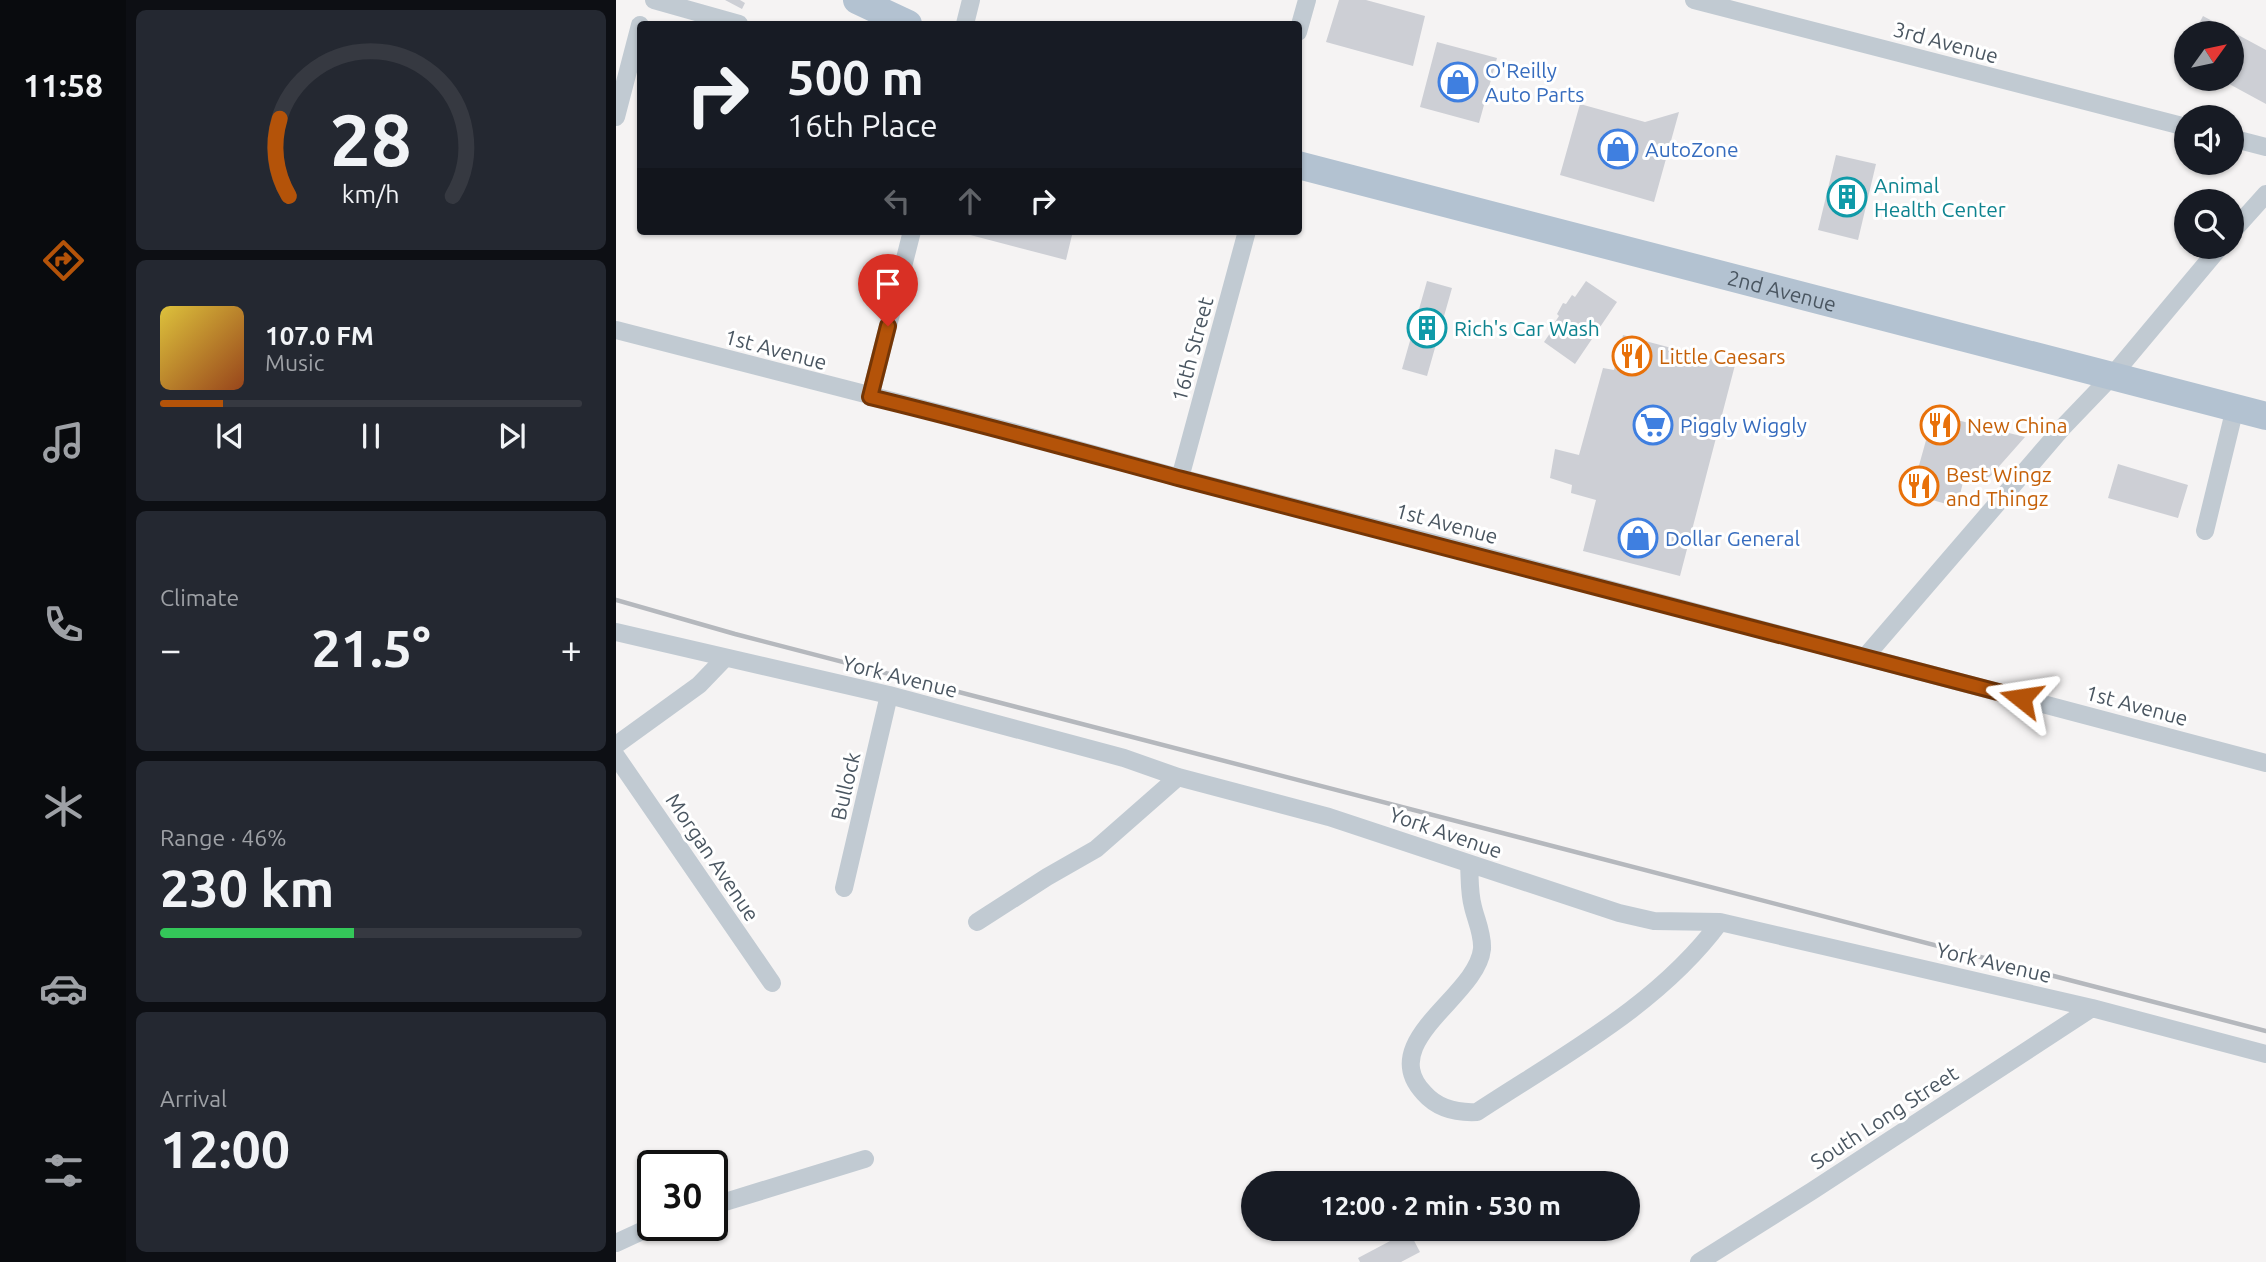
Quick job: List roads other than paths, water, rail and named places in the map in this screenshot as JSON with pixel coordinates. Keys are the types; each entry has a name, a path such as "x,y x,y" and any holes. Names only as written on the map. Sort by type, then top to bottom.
{"main road":[{"path":"857,0 902,21"},
{"name":"2nd Avenue","path":"1302,166 2266,416"}],"street":[{"path":"642,21 647,0"},
{"path":"654,0 728,21"},
{"path":"966,21 971,0"},
{"path":"1301,21 1307,0"},
{"name":"3rd Avenue","path":"1694,0 2174,124"},
{"path":"616,117 637,40"},
{"path":"2244,141 2266,147"},
{"path":"2244,219 2266,194"},
{"path":"870,397 911,235"},
{"name":"16th Street","path":"1180,478 1246,235"},
{"path":"1865,657 2063,426 2112,376 2210,259"},
{"name":"1st Avenue","path":"616,330 1013,432 2266,763"},
{"path":"2205,531 2235,408"},
{"name":"York Avenue","path":"616,632 889,695 1125,758 1178,777 1329,817 1619,913 1654,920 1720,922 2092,1008 2266,1054"},
{"path":"616,745 699,685 725,658"},
{"name":"Bullock","path":"844,888 889,695"},
{"name":"Morgan Avenue","path":"616,756 772,983"},
{"path":"977,922 1096,849 1178,777"},
{"path":"1469,864 1472,905 1479,923 1482,949 1473,973 1419,1037 1411,1054 1411,1072 1430,1100 1461,1113 1477,1112 1616,1020 1665,982 1703,946 1720,922"},
{"name":"South Long Street","path":"1699,1262 2092,1008"},
{"path":"728,1201 865,1159"},
{"path":"616,1242 637,1233"}],"railway":[{"path":"616,600 735,634 2266,1031"}],"place":[{"name":"O'Reilly Auto Parts","path":"1458,82"},
{"name":"AutoZone","path":"1618,149"},
{"name":"Animal Health Center","path":"1847,197"},
{"name":"Rich's Car Wash","path":"1427,328"},
{"name":"Little Caesars","path":"1632,356"},
{"name":"Piggly Wiggly","path":"1653,425"},
{"name":"New China","path":"1940,425"},
{"name":"Best Wingz and Thingz","path":"1919,486"},
{"name":"Dollar General","path":"1638,538"}]}
